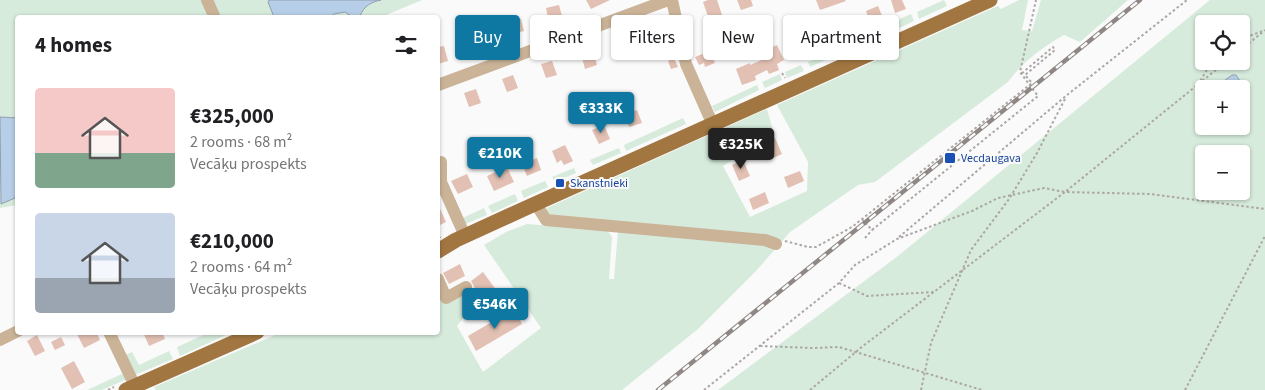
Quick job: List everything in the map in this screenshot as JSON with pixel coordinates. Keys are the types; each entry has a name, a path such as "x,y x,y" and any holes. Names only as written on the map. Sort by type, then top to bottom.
{"main road":[{"path":"440,250 465,236 990,0"},
{"path":"131,388 250,335"}],"street":[{"path":"207,0 214,15"},
{"path":"440,84 670,0 686,64 713,125"},
{"path":"441,162 442,182 465,236"},
{"path":"536,204 540,214 546,220 756,239 776,244"},
{"path":"440,284 446,298 466,287"},
{"path":"0,340 15,333"},
{"path":"111,335 131,388"}],"path":[{"path":"866,238 872,230 1038,96 1021,74 1036,0"},
{"path":"704,390 840,283 856,265 897,239 1067,95 1187,0"},
{"path":"1250,36 1265,30"},
{"path":"1250,42 1265,30"},
{"path":"776,244 785,240 808,248 816,247 852,227 1032,83 1025,75 1056,50 1054,47 1021,74"},
{"path":"1204,80 1216,70"},
{"path":"782,73 786,80"},
{"path":"810,390 856,352 1065,192 1195,88"},
{"path":"921,390 931,343 971,250 1012,195 1037,153 1067,95"},
{"path":"897,239 972,211 998,198 1044,188 1065,192 1150,194 1265,209"},
{"path":"862,219 872,230"},
{"path":"1185,390 1265,236"},
{"path":"840,283 867,296 934,292"},
{"path":"758,347 839,347 982,390"}],"green space":[{"path":"0,0 422,0 386,15 15,15 15,205 0,208"},
{"path":"944,0 947,6 919,19 917,12"},
{"path":"1019,0 1028,0 1022,30 1032,31 1041,0 1128,0 1080,42 1064,35 1048,45 1026,62 1008,82 875,182 858,185 790,232 756,271 698,329 622,390 156,390 154,387 275,335 440,335 440,298 464,285 468,312 457,326 483,372 541,328 484,245 506,232 527,224 607,230 612,237 609,279 614,279 618,231 547,215 547,208 767,109 774,134 723,166 750,217 807,191 808,162 777,105 877,60 899,60 899,50 998,6 1001,9"},
{"path":"1210,0 1265,0 1265,390 718,390 898,256"},
{"path":"911,14 914,21 899,28 899,19"},
{"path":"814,60 826,60 810,67 808,62"},
{"path":"801,65 804,71 787,78 785,72"},
{"path":"780,74 782,80 765,88 762,82"},
{"path":"757,85 759,90 715,112 712,106"},
{"path":"683,118 686,124 626,151 624,145"},
{"path":"619,148 621,153 593,165 590,160"},
{"path":"574,168 576,173 555,182 552,177"},
{"path":"545,181 548,187 524,198 521,191"},
{"path":"515,194 518,201 492,213 488,206"},
{"path":"484,208 487,215 463,225 463,218"},
{"path":"203,335 226,335 180,356 177,347"},
{"path":"169,351 173,359 135,375 125,355 132,352 139,365"},
{"path":"124,373 127,379 102,390 87,390"}],"water":[{"path":"269,0 381,0 368,5 361,15 349,15 345,12 333,15 273,15 268,2"},
{"path":"1232,75 1236,75 1239,80 1225,80"},
{"path":"0,117 15,118 15,198 1,204"}],"building":[{"path":"586,0 610,0 591,9"},
{"path":"717,0 722,15 708,15 703,2"},
{"path":"737,0 751,0 753,6 741,10"},
{"path":"816,0 845,0 846,1 820,10"},
{"path":"891,0 902,0 906,9 895,13"},
{"path":"559,5 562,15 547,15 546,8"},
{"path":"878,6 882,15 867,15 866,11"},
{"path":"520,19 524,31 520,32"},
{"path":"777,45 784,60 777,64 779,70 769,74 767,70 755,76 756,80 742,85 736,69 761,60 773,60 773,47"},
{"path":"444,46 448,61 440,63 440,47"},
{"path":"703,54 703,60 714,60 715,63 705,67 704,63 699,65 695,57"},
{"path":"583,60 596,60 597,65 585,69"},
{"path":"675,60 678,67 671,69 668,61"},
{"path":"552,61 557,75 546,78 541,64"},
{"path":"513,75 518,88 507,92 502,79"},
{"path":"476,89 481,103 469,107 464,93"},
{"path":"595,101 600,113 587,118 582,106"},
{"path":"637,110 642,123 629,127 625,115"},
{"path":"604,125 610,139 599,144 592,130"},
{"path":"775,138 782,154 771,159 764,143"},
{"path":"565,145 573,161 564,165 561,160 557,163 552,151"},
{"path":"537,158 541,170 527,176 522,164"},
{"path":"743,160 750,176 739,181 732,165"},
{"path":"507,167 514,182 494,191 487,176"},
{"path":"800,171 804,181 788,188 784,177"},
{"path":"467,174 473,187 458,194 451,181"},
{"path":"765,192 769,203 753,210 749,199"},
{"path":"440,208 446,222 440,225"},
{"path":"460,264 465,276 449,284 443,273"},
{"path":"483,272 502,298 488,307 484,302 477,307 469,295 476,290 471,281"},
{"path":"514,309 522,324 476,351 468,336"},
{"path":"37,335 45,351 35,356 27,341"},
{"path":"78,335 98,335 100,340 84,348"},
{"path":"144,335 163,335 165,339 149,346"},
{"path":"61,337 65,345 55,350 51,342"},
{"path":"74,361 85,382 72,389 61,368"}],"railway":[{"path":"658,390 1140,0"}],"place":[{"name":"Vecdaugava","path":"950,158"},
{"name":"Skanstnieki","path":"560,183"}]}
